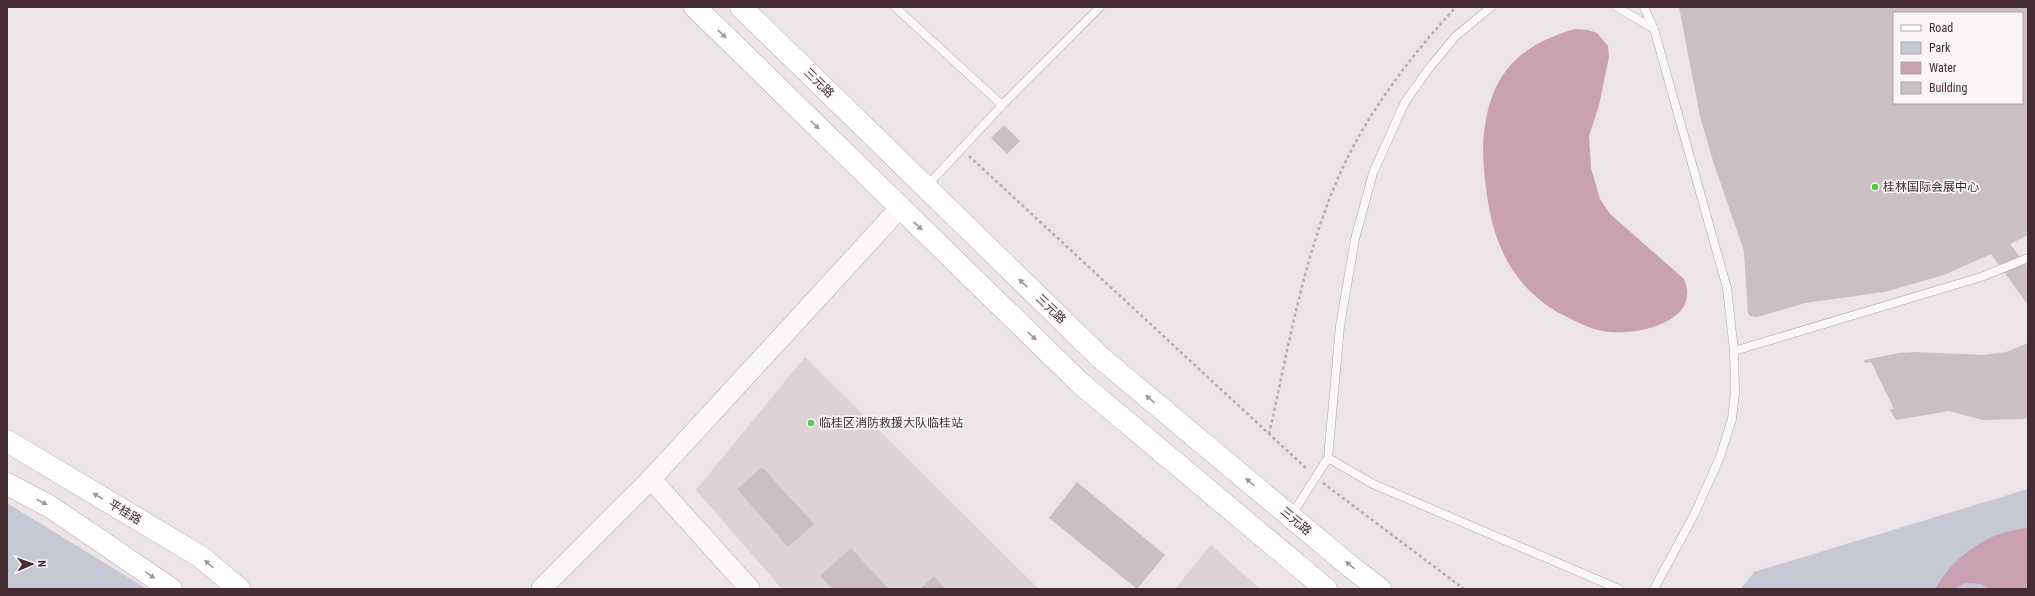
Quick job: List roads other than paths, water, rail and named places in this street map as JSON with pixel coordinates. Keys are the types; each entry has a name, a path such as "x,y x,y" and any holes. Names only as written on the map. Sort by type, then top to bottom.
{"main road":[{"path":"694,7 1080,382 1326,589"},
{"name":"三元路","path":"741,7 1101,358 1380,589"},
{"name":"平桂路","path":"7,441 201,557 239,589"},
{"path":"7,484 49,506 171,589"}],"street":[{"path":"541,589 651,479 900,208"},
{"path":"651,479 750,589"}],"lane":[{"path":"894,7 1002,105"},
{"path":"925,188 1002,105 1100,7"},
{"path":"1290,516 1328,458 1340,326 1355,238 1373,172 1405,102 1430,67 1456,36 1491,7"},
{"path":"1617,7 1654,29"},
{"path":"1644,7 1654,29 1728,288 1734,350 1734,403 1720,457 1695,513 1654,589"},
{"path":"1734,350 1981,277 2028,258"},
{"path":"1328,458 1374,484 1619,589"}],"water":[{"path":"1575,29 1588,30 1597,33 1608,46 1609,57 1599,105 1589,136 1591,168 1600,199 1610,214 1684,279 1687,294 1684,307 1675,316 1662,324 1647,329 1631,332 1615,332 1594,329 1571,319 1537,298 1523,284 1512,269 1503,252 1490,215 1483,160 1483,143 1489,106 1495,89 1503,75 1514,62 1526,52 1557,35"},
{"path":"2028,528 2028,589 1990,589 1981,584 1966,583 1953,589 1935,589 1952,566 1974,547 2000,534"}],"place":[{"name":"桂林国际会展中心","path":"1875,187"},
{"name":"临桂区消防救援大队临桂站","path":"811,423"}]}
